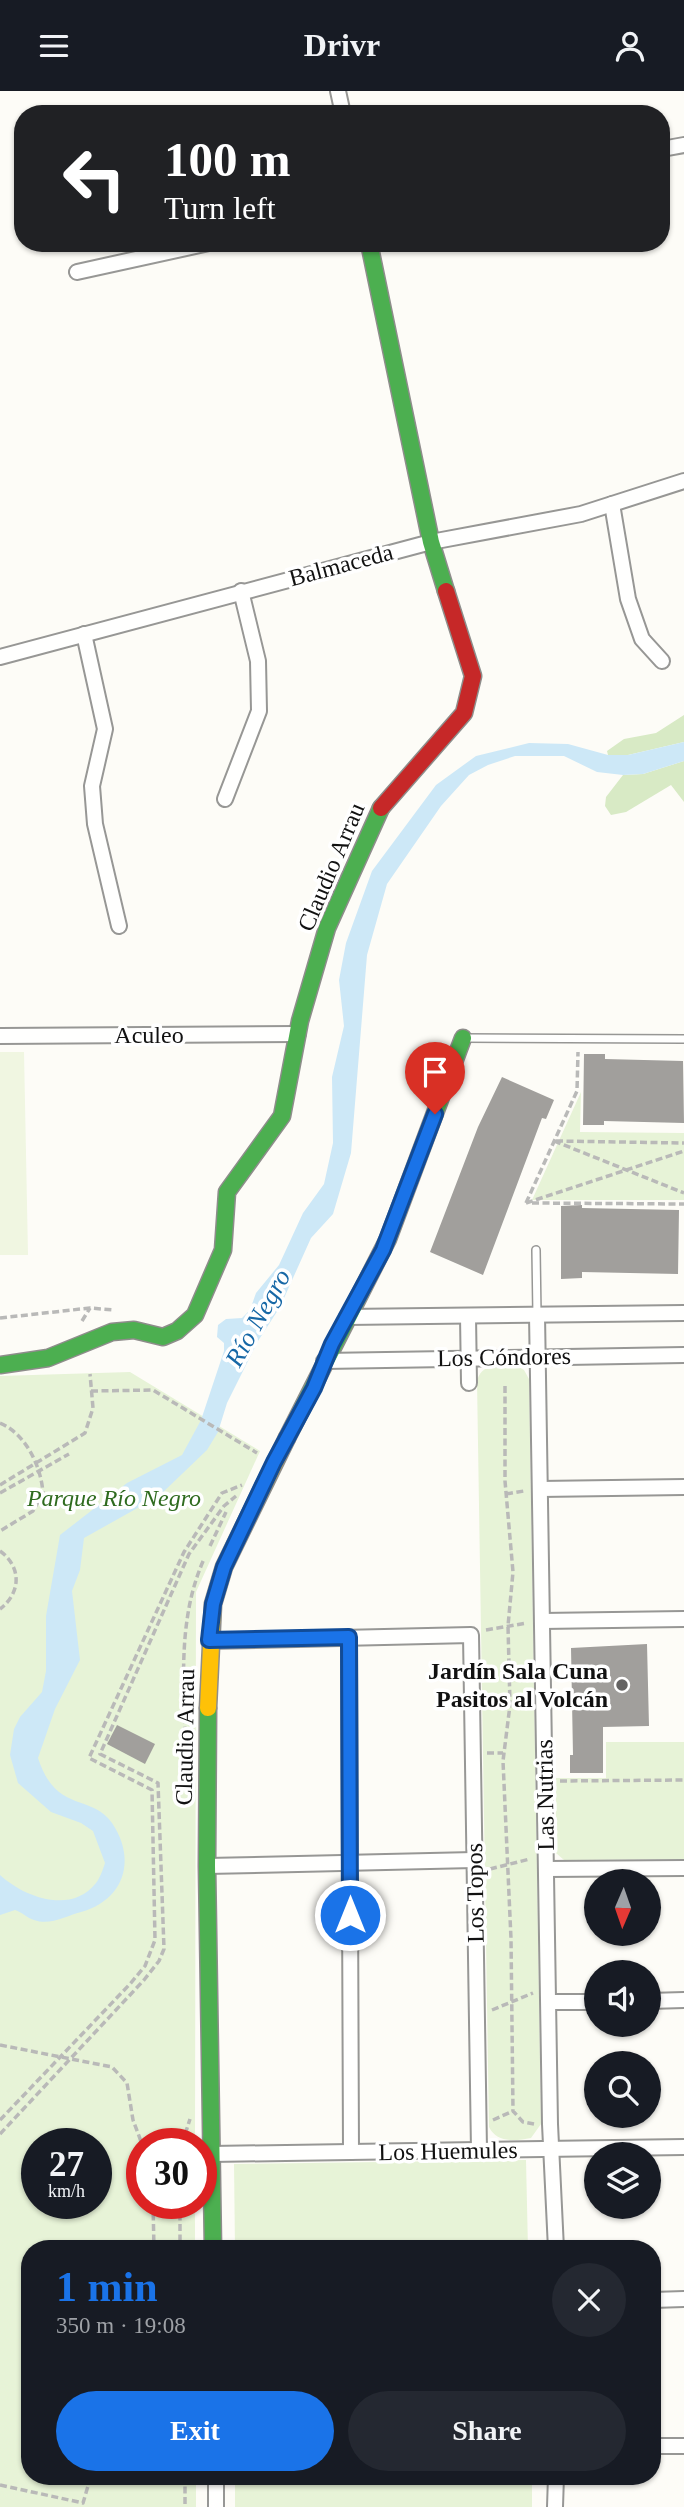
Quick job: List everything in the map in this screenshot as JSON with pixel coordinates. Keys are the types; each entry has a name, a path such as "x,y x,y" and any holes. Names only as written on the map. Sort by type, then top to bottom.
{"street":[{"path":"77,272 168,252"},
{"name":"Claudio Arrau","path":"141,1329 163,1337 177,1331 195,1315 223,1250 227,1192 282,1117 298,1034 327,928 361,846 382,804 464,713 471,694 473,676 431,542 371,252"},
{"name":"Balmaceda","path":"0,657 431,542 581,514 684,481"},
{"path":"612,504 628,599 642,639 662,661"},
{"path":"225,799 259,711 258,661 241,591"},
{"path":"84,634 105,730 92,786 95,824 119,926"},
{"name":"Aculeo","path":"0,1036 298,1034"},
{"name":"Claudio Arrau","path":"212,2128 207,1866 209,1640 217,1586 267,1476 388,1240 463,1038"},
{"name":"Los Cóndores","path":"347,1317 684,1313"},
{"name":"Las Nutrias","path":"537,1315 550,2125 556,2240"},
{"path":"468,1316 469,1383"},
{"path":"0,1365 27,1363 62,1353 115,1329 141,1329"},
{"name":"Los Cóndores","path":"324,1361 684,1355"},
{"path":"540,1489 684,1487"},
{"path":"542,1621 684,1619"},
{"path":"209,1640 471,1635"},
{"name":"Los Topos","path":"471,1635 480,2150"},
{"path":"349,1637 351,2152"},
{"path":"207,1866 350,1863 475,1867"},
{"path":"546,1864 684,1868"},
{"path":"661,2001 684,2000"},
{"path":"549,2002 584,2002"},
{"name":"Los Huemules","path":"217,2154 684,2147"},
{"name":"Claudio Arrau","path":"213,2219 213,2240"},
{"path":"661,2300 684,2299"},
{"path":"661,2446 684,2446"},
{"path":"216,2485 216,2507"},
{"path":"555,2507 556,2485"}],"lane":[{"path":"463,1038 684,1039"},
{"path":"536,1250 537,1315"}],"path":[{"path":"526,1203 576,1091 579,1039"},
{"path":"554,1141 684,1143"},
{"path":"554,1141 684,1193"},
{"path":"526,1203 684,1151"},
{"path":"526,1203 684,1204"},
{"path":"0,1318 90,1308 120,1311 141,1329"},
{"path":"0,1485 37,1465 85,1433 93,1408 90,1374"},
{"path":"505,1386 505,1481 513,1572 508,1626 510,1705 503,1761 513,2004 513,2111 530,2124 550,2125"},
{"path":"92,1391 153,1390 238,1443"},
{"path":"0,1423 15,1430 37,1465 43,1493 39,1505 0,1531"},
{"path":"0,1493 69,1454"},
{"path":"0,2120 145,1966 155,1940 152,1790 89,1758 184,1552 222,1493 267,1476"},
{"path":"0,2134 144,1980 159,1961 164,1949 158,1783 100,1754 189,1554 224,1506 267,1476"},
{"path":"0,1551 10,1560 17,1581 9,1602 0,1609"},
{"path":"471,1635 542,1621"},
{"path":"545,1781 684,1780"},
{"path":"475,1867 508,1863 546,1864"},
{"path":"477,2015 513,2004 548,1985"},
{"path":"0,2045 103,2064 123,2076 136,2128"},
{"path":"153,2219 154,2240"},
{"path":"180,2219 180,2240"},
{"path":"0,2485 83,2503 88,2485"},
{"path":"185,2485 185,2507"}],"green space":[{"path":"684,715 684,742 628,755 608,755 607,751 624,739 656,733"},
{"path":"684,761 684,802 671,785 626,812 611,815 605,806 606,797 623,775 643,774"},
{"path":"0,1052 24,1052 28,1255 0,1255"},
{"path":"581,1092 580,1132 684,1133 684,1200 532,1200"},
{"path":"515,1365 524,1370 529,1379 541,2124 531,2138 513,2140 497,2136 489,2127 477,1381 487,1368"},
{"name":"Parque Río Negro","path":"130,1372 260,1451 196,1592 195,2128 126,2128 126,2219 195,2219 195,2240 21,2240 21,2485 196,2485 196,2507 0,2507 0,1376"},
{"path":"606,1742 684,1742 684,1859 564,1860 556,1853 556,1778 606,1778"},
{"path":"526,2160 528,2240 235,2240 234,2164"},
{"path":"235,2485 532,2485 532,2507 235,2507"}],"water":[{"name":"Río Negro","path":"684,742 684,761 643,774 597,772 564,756 515,756 488,765 469,775 441,806 387,884 367,955 351,1153 333,1214 311,1238 280,1307 258,1341 227,1403 218,1432 207,1450 159,1496 84,1538 80,1570 72,1591 80,1660 55,1709 38,1758 45,1776 54,1788 104,1814 112,1823 124,1851 122,1877 108,1898 96,1906 58,1920 40,1922 15,1910 0,1915 0,1875 34,1896 61,1900 86,1893 96,1883 105,1863 93,1831 81,1823 51,1812 18,1783 10,1755 14,1729 20,1717 42,1692 46,1671 46,1616 60,1535 127,1483 182,1455 201,1420 224,1351 224,1343 217,1337 218,1325 226,1319 242,1318 250,1310 256,1293 279,1265 303,1213 324,1184 333,1143 332,1077 344,1026 339,980 346,943 372,871 436,785 476,756 529,743 568,744 608,755 628,755"}],"building":[{"path":"584,1054 605,1054 605,1059 683,1061 684,1123 604,1121 604,1125 583,1125"},
{"path":"502,1077 554,1100 546,1119 542,1118 483,1275 430,1252 478,1127"},
{"path":"582,1205 582,1208 679,1210 678,1274 582,1272 582,1278 561,1279 561,1206"},
{"path":"647,1644 649,1726 603,1727 603,1773 570,1773 570,1755 573,1755 571,1648"},
{"path":"117,1725 155,1744 145,1764 107,1744"}],"traffic: fast":[{"path":"371,252 431,542 446,591"},
{"path":"0,1365 48,1358 112,1332 134,1330 163,1337 177,1331 195,1315 223,1250 227,1192 282,1116 300,1021 327,928 381,808"},
{"path":"287,1438 388,1239 463,1038"},
{"path":"208,1708 207,1866 213,2240"}],"traffic: slow":[{"path":"208,1708 213,1604 224,1567 287,1438"}],"traffic: jam":[{"path":"381,808 464,713 473,676 446,591"}],"place":[{"name":"Jardín Sala Cuna Pasitos al Volcán","path":"622,1685"}],"route":[{"path":"350,1915 349,1637 209,1640 210,1622 217,1586 240,1530 314,1388 332,1344 388,1240 435,1114"}]}
